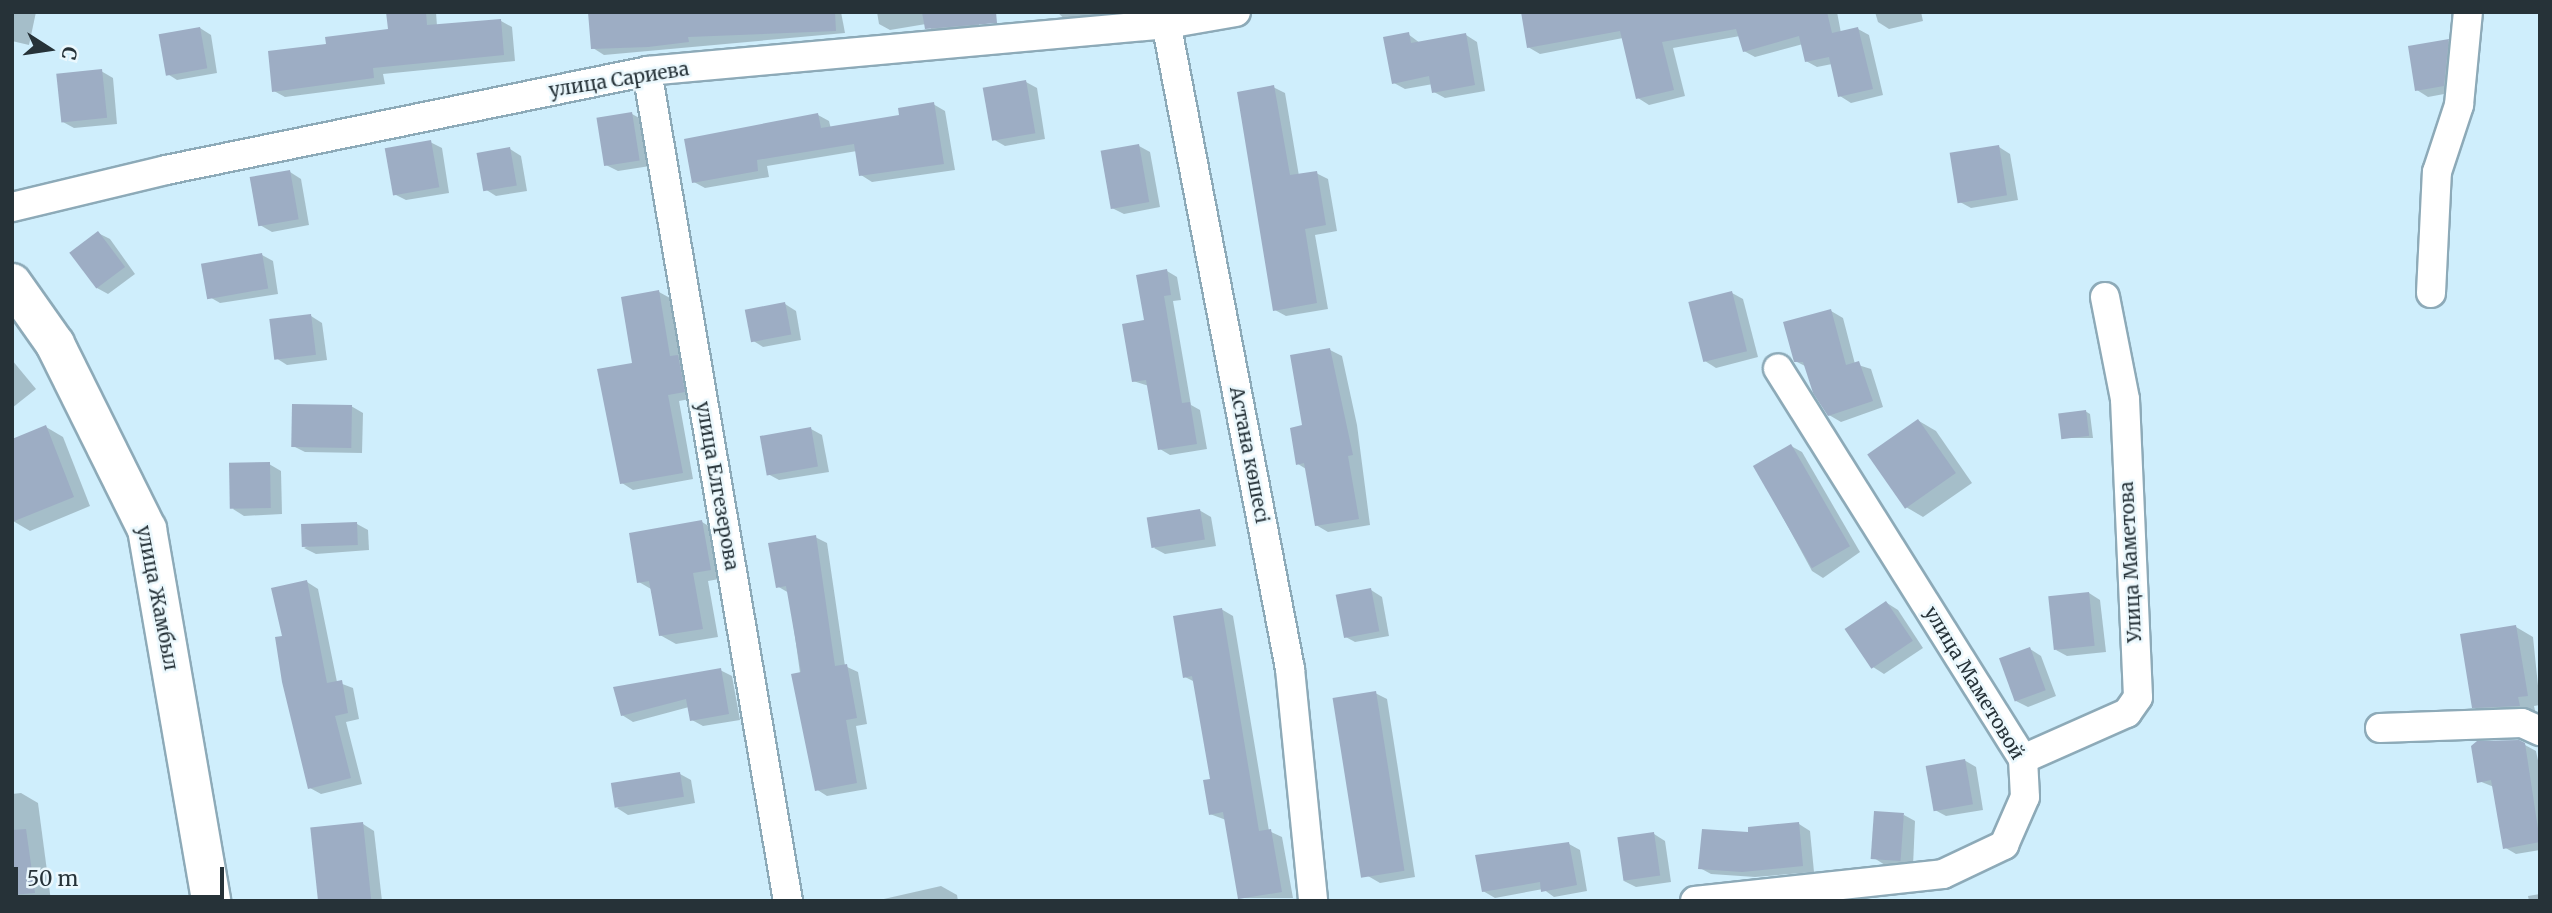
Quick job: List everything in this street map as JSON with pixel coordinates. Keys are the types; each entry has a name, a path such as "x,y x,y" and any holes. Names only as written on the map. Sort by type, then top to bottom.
{"main road":[{"name":"улица Жамбыл","path":"12,283 55,344 147,529 211,901"}],"street":[{"name":"улица Сариева","path":"12,207 166,170 647,71 1236,12"},
{"path":"2431,293 2437,172 2459,105 2468,12"},
{"name":"Астана көшесі","path":"1166,18 1290,669 1312,901"},
{"name":"улица Елгезерова","path":"647,71 788,901"},
{"name":"Улица Маметова","path":"2023,759 2127,713 2138,697 2125,399 2105,297"},
{"name":"улица Маметовой","path":"1695,901 1943,874 2004,845 2025,797 2023,759 1778,368"},
{"path":"2380,728 2522,723 2540,731"}],"building":[{"path":"386,12 426,12 427,25 501,19 504,55 373,68 374,78 272,92 268,51 326,44 325,37 388,29"},
{"path":"588,12 835,12 836,31 688,37 689,42 591,49"},
{"path":"922,12 996,12 997,23 925,29"},
{"path":"1521,12 1827,12 1832,33 1858,27 1873,89 1838,97 1829,57 1805,62 1799,36 1743,52 1736,29 1662,42 1674,90 1636,99 1620,31 1527,48"},
{"path":"200,27 207,68 166,76 159,34"},
{"path":"1409,32 1411,43 1466,33 1475,85 1432,93 1429,76 1392,84 1383,37"},
{"path":"2449,39 2444,86 2415,91 2408,46"},
{"path":"102,69 107,118 61,123 56,74"},
{"path":"1026,80 1035,133 992,141 983,88"},
{"path":"1274,85 1290,175 1317,171 1326,225 1305,229 1317,303 1273,311 1237,92"},
{"path":"934,102 944,164 859,176 854,144 757,160 758,171 692,183 684,139 818,113 821,128 899,115 898,108"},
{"path":"632,112 640,160 604,166 596,118"},
{"path":"431,140 439,187 393,195 385,148"},
{"path":"1139,144 1149,202 1111,209 1101,151"},
{"path":"1999,145 2007,195 1958,203 1950,153"},
{"path":"510,147 517,185 483,191 477,153"},
{"path":"290,170 299,219 258,226 250,177"},
{"path":"98,231 125,267 96,289 69,253"},
{"path":"262,253 268,288 207,299 201,264"},
{"path":"1167,269 1171,295 1164,296 1182,403 1190,402 1197,444 1158,450 1146,380 1132,382 1122,324 1144,320 1136,275"},
{"path":"659,290 670,356 678,355 685,392 668,395 683,473 620,484 597,369 632,363 621,297"},
{"path":"1732,291 1747,351 1703,362 1688,302"},
{"path":"785,302 791,334 751,342 745,310"},
{"path":"1831,309 1846,365 1859,361 1873,401 1828,416 1813,393 1803,362 1794,362 1783,322"},
{"path":"311,314 316,355 274,360 269,319"},
{"path":"1330,348 1353,455 1348,456 1359,519 1315,526 1304,463 1296,465 1290,428 1302,425 1290,355"},
{"path":"292,404 352,405 351,448 291,447"},
{"path":"2086,410 2089,436 2061,439 2058,413"},
{"path":"1918,419 1956,473 1905,509 1867,455"},
{"path":"46,425 74,497 12,522 12,439"},
{"path":"811,427 818,466 767,475 760,436"},
{"path":"1791,444 1850,546 1812,568 1753,466"},
{"path":"270,462 271,508 230,509 229,463"},
{"path":"1200,509 1205,540 1152,548 1147,517"},
{"path":"702,520 711,570 693,573 703,629 659,636 649,581 637,583 629,533"},
{"path":"357,522 358,545 302,547 301,524"},
{"path":"816,535 835,666 847,664 857,718 846,720 857,783 815,791 791,674 801,672 786,586 776,588 768,543"},
{"path":"307,580 327,683 342,680 348,713 335,716 351,778 308,789 282,682 275,637 282,636 271,588"},
{"path":"1371,588 1379,631 1344,638 1336,595"},
{"path":"2089,592 2095,646 2054,650 2048,596"},
{"path":"1886,601 1913,641 1871,669 1845,629"},
{"path":"1222,608 1259,831 1271,829 1282,892 1238,899 1223,812 1209,815 1203,780 1210,779 1192,676 1183,678 1173,616"},
{"path":"2516,625 2528,696 2518,697 2520,706 2472,708 2460,634"},
{"path":"2030,647 2046,690 2015,702 1999,658"},
{"path":"721,668 729,714 690,721 686,699 621,716 613,687"},
{"path":"1376,691 1404,871 1361,878 1333,698"},
{"path":"2519,740 2525,743 2540,842 2503,849 2491,780 2477,783 2471,746 2477,741"},
{"path":"1965,759 1973,804 1934,811 1926,766"},
{"path":"680,772 684,797 615,808 611,783"},
{"path":"1874,811 1904,813 1901,861 1871,859"},
{"path":"363,822 371,901 318,901 310,828"},
{"path":"1799,822 1803,866 1742,872 1698,869 1702,829 1748,832 1748,827"},
{"path":"26,829 35,893 12,895 12,830"},
{"path":"1654,832 1660,876 1623,881 1617,837"},
{"path":"1569,842 1577,885 1541,892 1540,882 1482,892 1475,855"}]}
